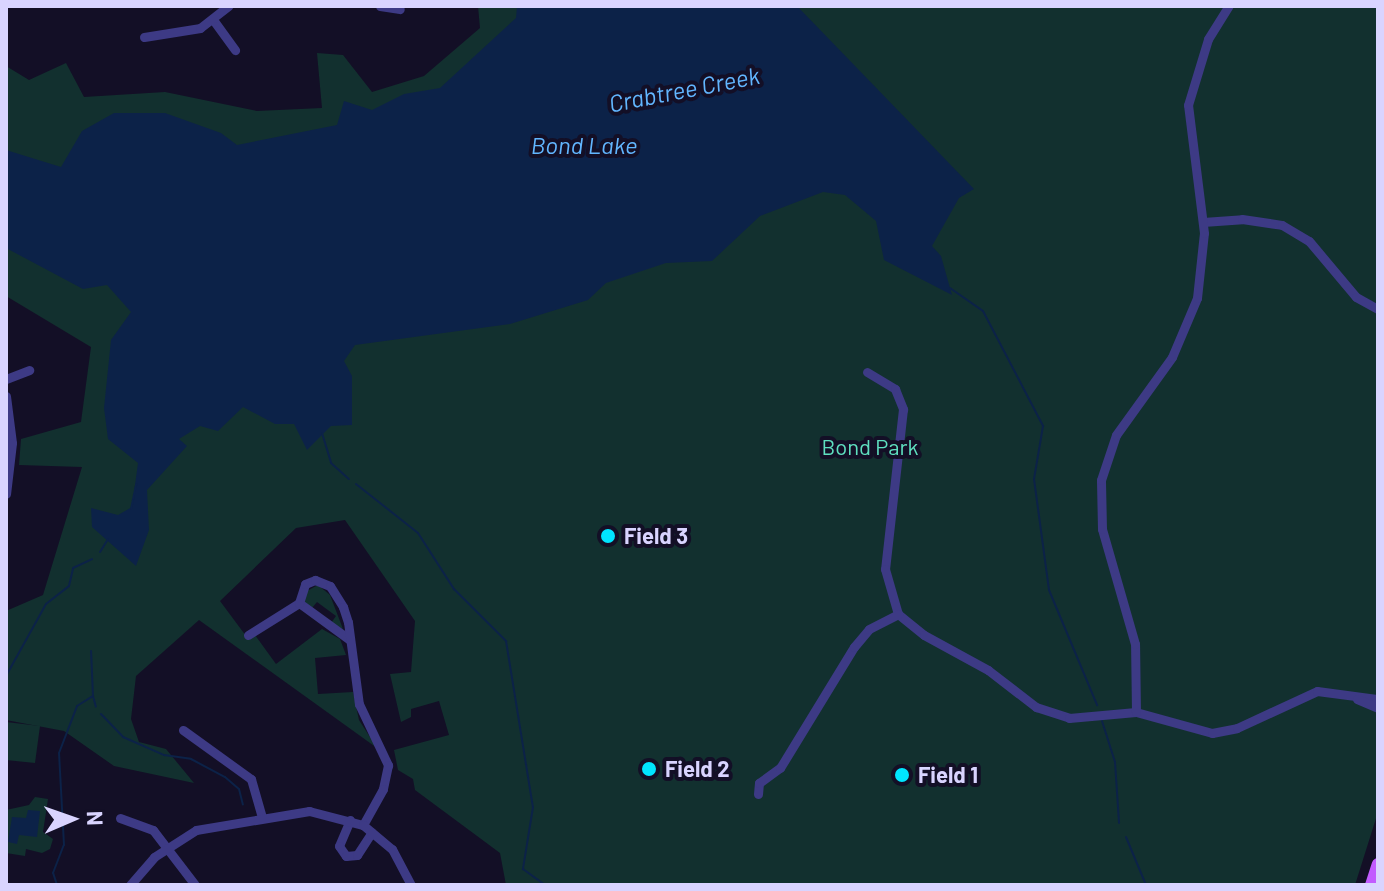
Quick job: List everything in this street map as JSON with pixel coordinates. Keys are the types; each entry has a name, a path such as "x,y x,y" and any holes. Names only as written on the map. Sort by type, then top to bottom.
{"main road":[{"path":"1371,885 1378,864"}],"street":[{"path":"144,37 186,32 214,21 228,6"},
{"path":"380,6 400,9"},
{"path":"1136,712 1132,626 1102,529 1101,480 1116,435 1172,357 1189,322 1201,280 1203,222 1188,105 1208,39 1229,6"},
{"path":"214,21 235,50"},
{"path":"1203,222 1242,219 1282,225 1309,241 1356,297 1378,309"},
{"path":"6,379 29,370"},
{"path":"867,372 895,389 903,409 885,554 898,614 924,635 1055,715 1136,712 1192,730 1221,733 1304,693 1346,693 1378,699"},
{"path":"6,396 9,442 6,494"},
{"path":"248,635 299,603 305,584 315,580 330,586 343,607 359,704 388,765 383,789 363,825"},
{"path":"299,603 350,640"},
{"path":"758,794 759,783 780,768 854,647 869,629 898,614"},
{"path":"1346,693 1378,708"},
{"path":"183,730 251,779 262,817"},
{"path":"130,885 166,847 207,827 309,811 363,825 400,860 411,885"},
{"path":"120,818 149,827 195,885"},
{"path":"350,820 339,846 346,856 357,855 372,832"}],"green space":[{"name":"Bond Park","path":"478,6 1378,6 1378,812 1355,885 506,885 500,853 415,790 413,779 398,770 394,750 449,735 439,701 411,709 411,717 401,722 390,674 411,672 415,621 345,520 296,528 220,601 249,640 255,635 276,664 322,629 340,639 346,655 315,658 318,694 353,692 359,720 377,748 199,620 136,676 131,719 139,742 166,749 194,783 114,766 64,731 6,720 6,611 43,595 82,467 19,465 21,439 81,422 91,347 6,296 6,66 29,80 66,63 84,97 165,92 257,111 322,108 317,53 343,55 372,92 424,76 480,28"},
{"path":"318,585 330,595 343,629 331,623 336,616 317,602 312,608 304,602 305,592"},
{"path":"6,722 40,726 35,763 6,760"},
{"path":"35,797 48,799 43,832 53,839 50,849 42,853 26,849 25,856 6,853 6,810 29,805"}],"water":[{"name":"Bond Lake","path":"517,6 797,6 974,189 959,198 932,246 941,256 952,295 884,260 876,221 845,195 823,192 760,216 712,261 666,263 606,283 588,300 510,324 355,345 344,361 352,376 352,425 331,426 307,450 294,424 275,424 243,407 218,431 200,426 179,439 187,446 147,490 149,530 136,566 92,527 91,508 118,515 132,507 138,463 108,439 104,408 111,340 131,312 107,285 83,289 6,248 6,150 61,167 82,131 114,113 165,113 221,133 237,145 337,125 344,101 372,110 404,94 440,88 516,18"},
{"path":"28,810 40,811 37,837 19,835 17,844 8,842 12,817 26,818"}],"waterway":[{"path":"950,288 983,311 1043,426 1034,479 1049,590 1097,705"},
{"path":"322,433 331,463 349,479"},
{"path":"356,484 418,533 454,589 506,641 533,807 523,869 545,885"},
{"path":"131,509 136,485"},
{"path":"100,552 108,539"},
{"path":"6,676 46,604 69,586 73,568 92,559"},
{"path":"57,885 53,873 64,845 59,753 77,706 93,696 91,651"},
{"path":"93,696 96,707"},
{"path":"101,714 123,737 164,755 191,759 225,777 239,789 243,805"},
{"path":"1102,721 1115,762 1119,823"},
{"path":"1126,837 1146,885"}],"place":[{"name":"Field 3","path":"608,536"},
{"name":"Field 2","path":"649,769"},
{"name":"Field 1","path":"902,775"}],"water label":[{"name":"Crabtree Creek","path":"684,89"}]}
